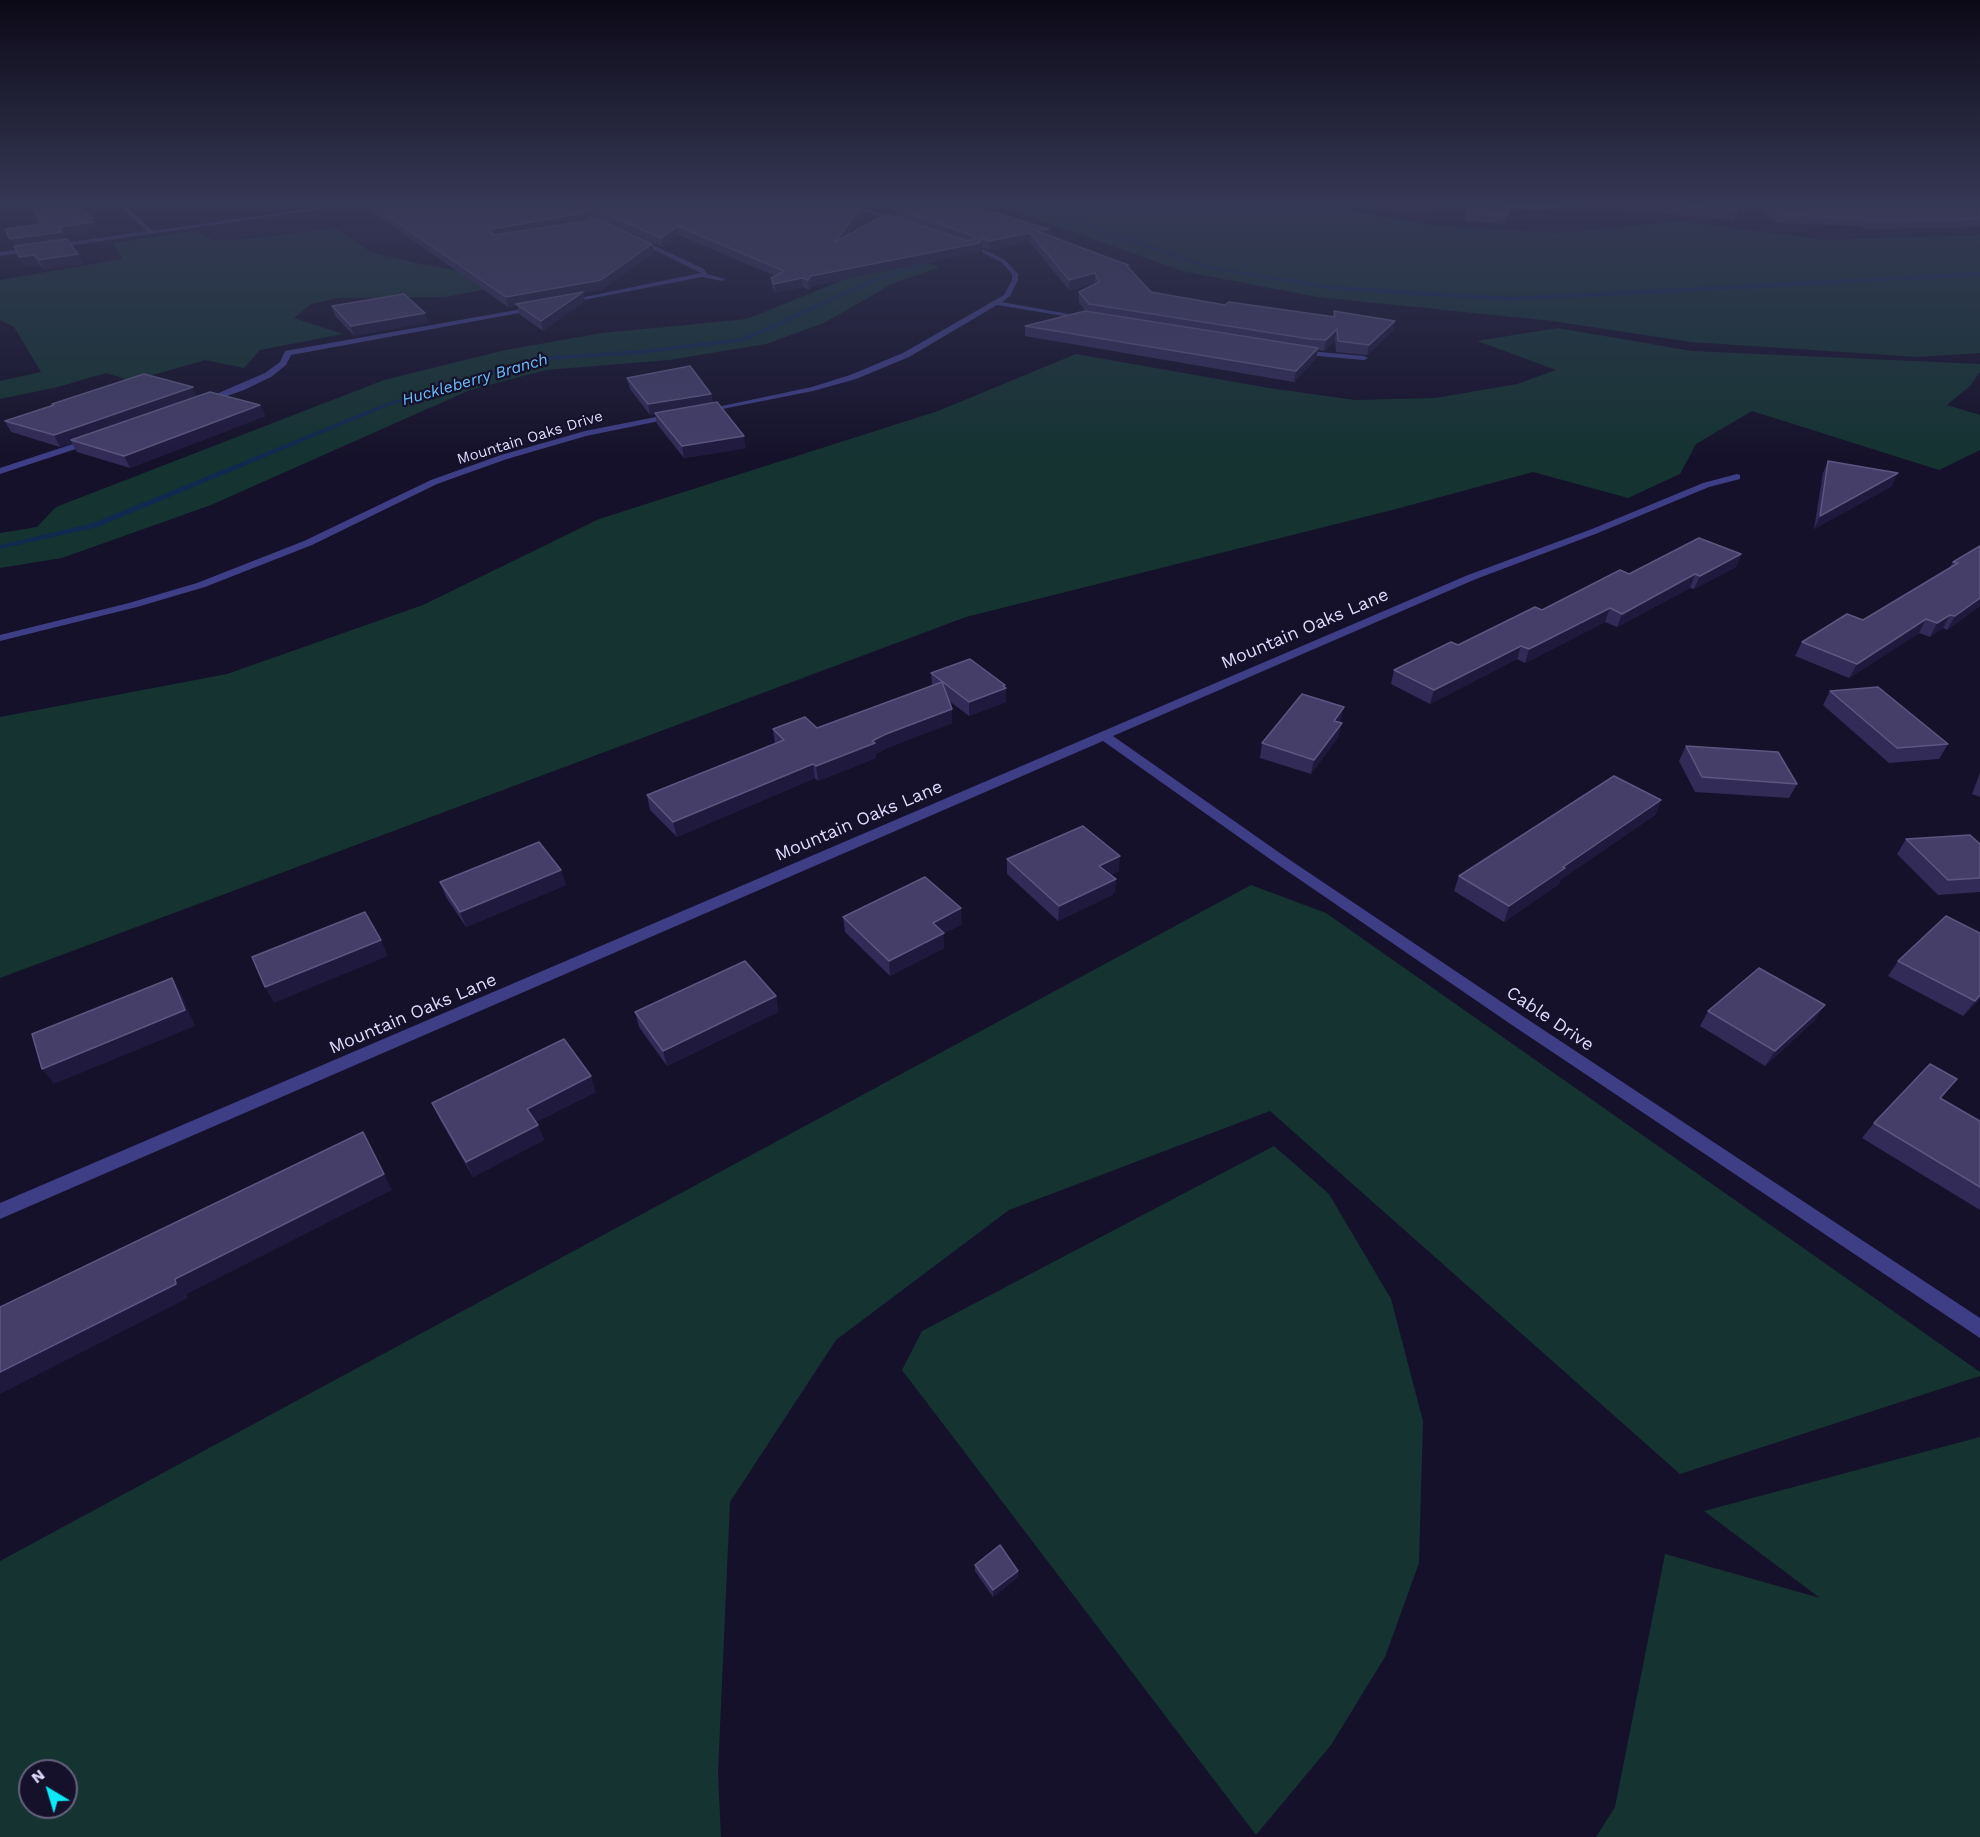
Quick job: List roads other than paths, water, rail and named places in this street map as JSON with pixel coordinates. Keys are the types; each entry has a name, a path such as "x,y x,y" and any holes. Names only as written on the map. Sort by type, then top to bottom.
{"street":[{"path":"558,304 619,292"},
{"name":"Mountain Oaks Drive","path":"0,638 123,608 201,585 308,543 434,483 540,446 633,423 764,400 853,377 906,355 996,303 1010,292"},
{"path":"996,303 1100,320"},
{"path":"197,404 241,388 268,375 283,363 288,353 546,306"},
{"path":"1285,350 1364,358"},
{"path":"0,471 99,439"},
{"name":"Mountain Oaks Lane","path":"0,1211 1472,577 1595,531 1706,485 1737,477"},
{"name":"Cable Drive","path":"1103,735 1282,861 1980,1329"}],"waterway":[{"name":"Huckleberry Branch","path":"0,547 95,525 386,405 537,359 640,352 743,340 849,292"},
{"name":"Huckleberry Branch","path":"1394,292 1510,299 1647,292"}]}
